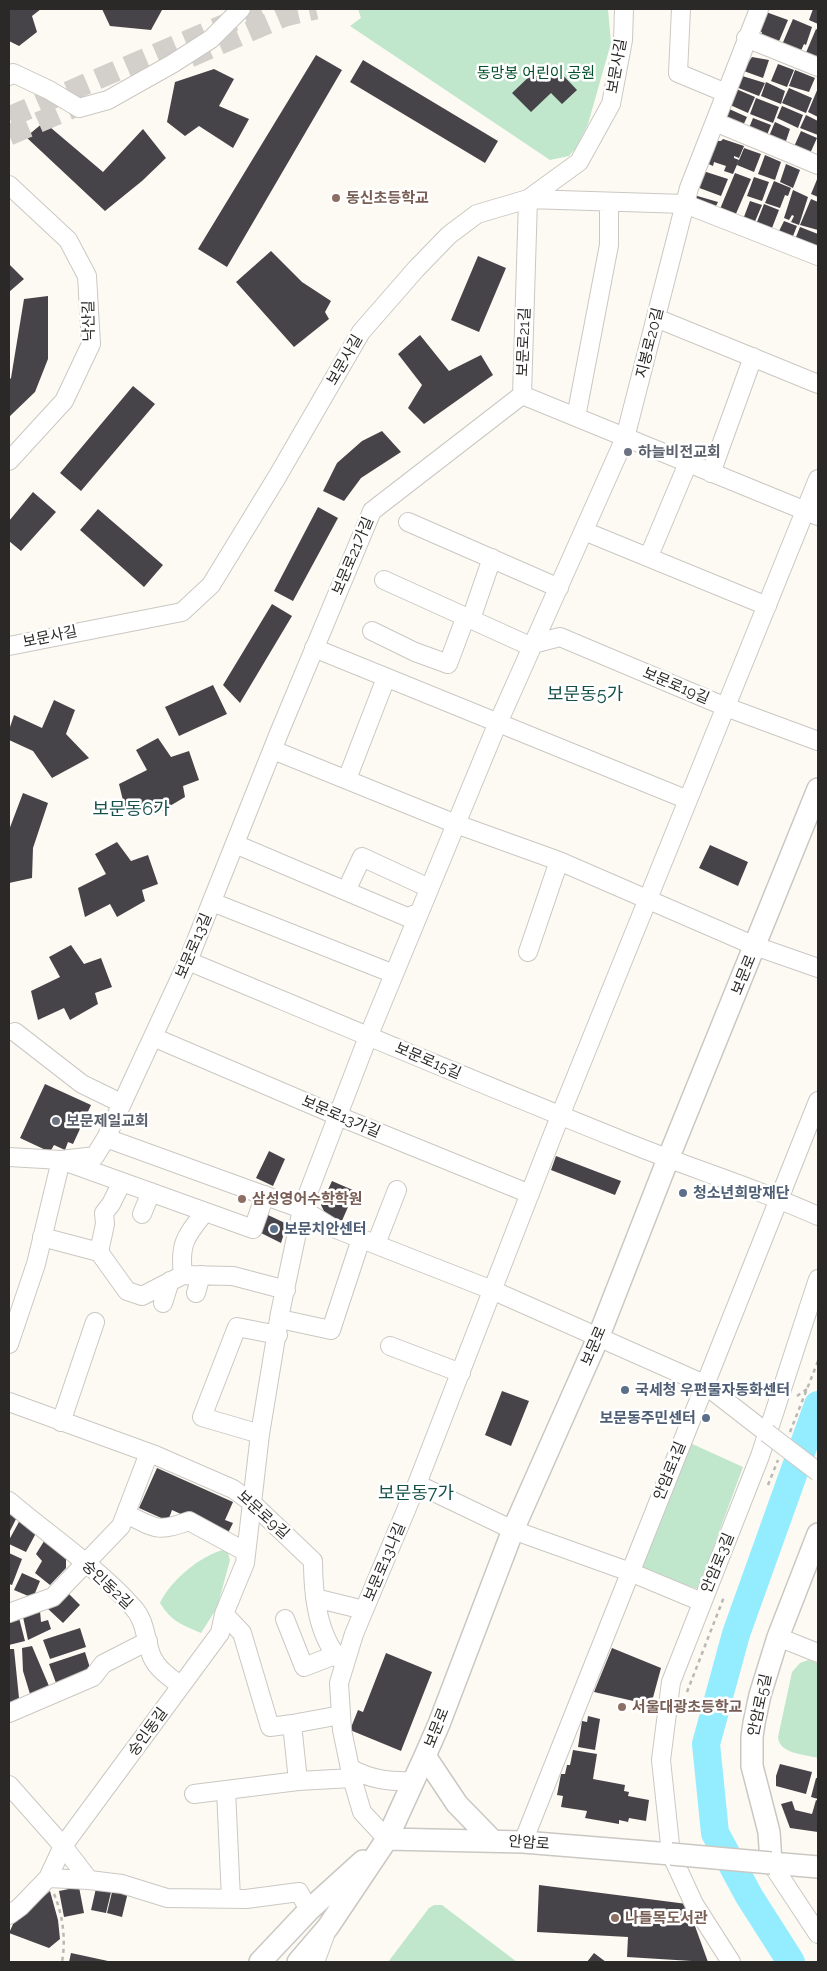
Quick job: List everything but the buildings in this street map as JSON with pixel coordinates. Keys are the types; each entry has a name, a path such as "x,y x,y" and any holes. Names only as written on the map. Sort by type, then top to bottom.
{"main road":[{"name":"보문로","path":"298,1962 328,1927 387,1839 425,1756 439,1724 512,1530 598,1338 668,1159 818,790"},
{"name":"안암로5길","path":"771,1863 769,1832 752,1766 752,1737 760,1695 778,1637 818,1534"},
{"path":"425,1756 457,1804 493,1841"},
{"name":"보문로","path":"260,1962 308,1910 387,1839"},
{"name":"안암로","path":"387,1839 523,1842 771,1863"},
{"path":"771,1863 818,1867"}],"street":[{"path":"9,76 13,73 49,90 79,108 108,100 211,39 241,9"},
{"name":"보문사길","path":"9,646 182,612 211,585 277,477 361,332 416,269 449,236 477,214 528,199 579,162 610,104 623,40 624,9"},
{"path":"681,9 678,73 726,93"},
{"name":"지봉로20길","path":"338,1116 368,1036 498,724 625,438 689,188 758,9"},
{"path":"746,38 818,67"},
{"path":"715,122 818,165"},
{"name":"낙산길","path":"9,185 68,240 87,276 91,344 64,401 9,461"},
{"path":"528,199 685,204 818,256"},
{"name":"보문로21길","path":"528,199 522,395 812,514"},
{"path":"576,418 609,245 609,202"},
{"path":"656,318 818,384"},
{"path":"711,472 753,357"},
{"name":"보문로21가길","path":"273,750 372,510 522,395"},
{"path":"649,556 688,463"},
{"path":"492,1290 560,1116 767,606 812,514 818,479"},
{"path":"408,522 558,588"},
{"path":"584,530 767,606"},
{"path":"372,631 415,652 448,664 463,624 473,613 492,558"},
{"path":"384,580 533,645"},
{"name":"보문로19길","path":"533,645 560,637 726,707 818,742"},
{"path":"314,648 688,800"},
{"path":"347,779 386,678"},
{"path":"273,750 456,824 559,861 755,946 818,968"},
{"name":"보문로13길","path":"9,1157 61,1160 96,1156 188,961 273,750"},
{"path":"235,844 407,917 419,913"},
{"path":"346,891 362,857 429,888"},
{"path":"528,952 559,861"},
{"path":"212,902 394,974"},
{"name":"보문로15길","path":"188,961 668,1159"},
{"path":"15,1032 82,1084 121,1103"},
{"name":"보문로13가길","path":"153,1037 338,1116 530,1194"},
{"name":"안암로1길","path":"523,1842 818,1101"},
{"name":"숭인동길","path":"9,1916 48,1878 63,1846 220,1633 224,1614 245,1563 260,1434 302,1209 338,1116"},
{"path":"106,1138 302,1209 331,1227 492,1290 704,1384 818,1472"},
{"path":"668,1159 779,1198 818,1216"},
{"path":"9,1344 36,1264 61,1160"},
{"name":"보문로13길","path":"61,1160 253,1229 265,1195"},
{"path":"99,1252 105,1224 104,1213 111,1204 122,1182"},
{"path":"260,1434 202,1417 237,1327 330,1330 368,1241 397,1190"},
{"path":"142,1214 151,1192"},
{"path":"163,1303 176,1278 185,1238 205,1212"},
{"path":"42,1237 99,1252 127,1291 142,1296 176,1278 202,1276 233,1276 286,1290"},
{"path":"196,1293 202,1276"},
{"name":"안암로3길","path":"731,1962 694,1904 671,1854 661,1760 663,1740 671,1682 760,1456 818,1279"},
{"name":"보문로13나길","path":"387,1839 362,1812 351,1773 342,1730 339,1683 340,1659 354,1634 417,1484 492,1290"},
{"path":"61,1422 95,1322"},
{"path":"390,1346 461,1373"},
{"name":"보문로9길","path":"9,1402 150,1453 233,1489 251,1502 313,1561 313,1589 317,1611 340,1659"},
{"path":"9,1613 53,1597 121,1526 150,1453"},
{"path":"417,1484 512,1530 630,1572 702,1602"},
{"name":"숭인동2길","path":"9,1502 86,1564 132,1606 145,1627 152,1656 159,1668 181,1686"},
{"path":"126,1514 156,1529 169,1528 189,1521 246,1552"},
{"name":"보문로13나길","path":"315,1598 364,1610"},
{"path":"224,1614 242,1633 270,1727 341,1715"},
{"path":"285,1619 304,1667 340,1659"},
{"path":"778,1637 818,1653"},
{"path":"9,1713 93,1676 103,1664 148,1640"},
{"path":"292,1724 298,1781"},
{"path":"194,1794 351,1773 385,1781 414,1780"},
{"path":"9,1785 63,1846 89,1880"},
{"path":"226,1790 231,1899"},
{"path":"771,1863 818,1934"},
{"path":"48,1878 122,1884 167,1898 246,1900 299,1892 308,1910"},
{"path":"315,1962 328,1927"}],"path":[{"path":"787,1441 818,1361"},
{"path":"764,1492 779,1458"},
{"path":"687,1693 724,1596"},
{"path":"48,1878 58,1902 65,1944 62,1962"}],"green space":[{"name":"동망봉 어린이 공원","path":"358,9 608,9 611,43 588,124 576,148 569,156 550,160 350,26 361,18"},
{"path":"688,1442 743,1467 698,1589 639,1569"},
{"path":"223,1550 228,1553 230,1560 217,1608 201,1633 182,1625 160,1603 171,1586 187,1570 214,1553"},
{"path":"808,1660 818,1663 818,1758 787,1750 779,1743 778,1737 792,1672 800,1663"},
{"path":"434,1905 442,1905 517,1962 388,1962 429,1908"}],"waterway":[{"path":"791,1962 749,1896 715,1833 706,1744 736,1634 818,1405"}],"tunnel":[{"path":"9,117 261,9"},
{"path":"190,57 285,16 316,9"},
{"path":"9,135 93,99"}],"place":[{"name":"동신초등학교","path":"336,198"},
{"name":"하늘비전교회","path":"628,452"},
{"name":"보문제일교회","path":"56,1121"},
{"name":"청소년희망재단","path":"683,1193"},
{"name":"삼성영어수학학원","path":"242,1199"},
{"name":"보문치안센터","path":"274,1229"},
{"name":"국세청 우편물자동화센터","path":"625,1390"},
{"name":"보문동주민센터","path":"706,1418"},
{"name":"서울대광초등학교","path":"622,1707"},
{"name":"나들목도서관","path":"615,1918"}],"district":[{"name":"보문동5가","path":"585,695"},
{"name":"보문동6가","path":"131,810"},
{"name":"보문동7가","path":"416,1494"}]}
